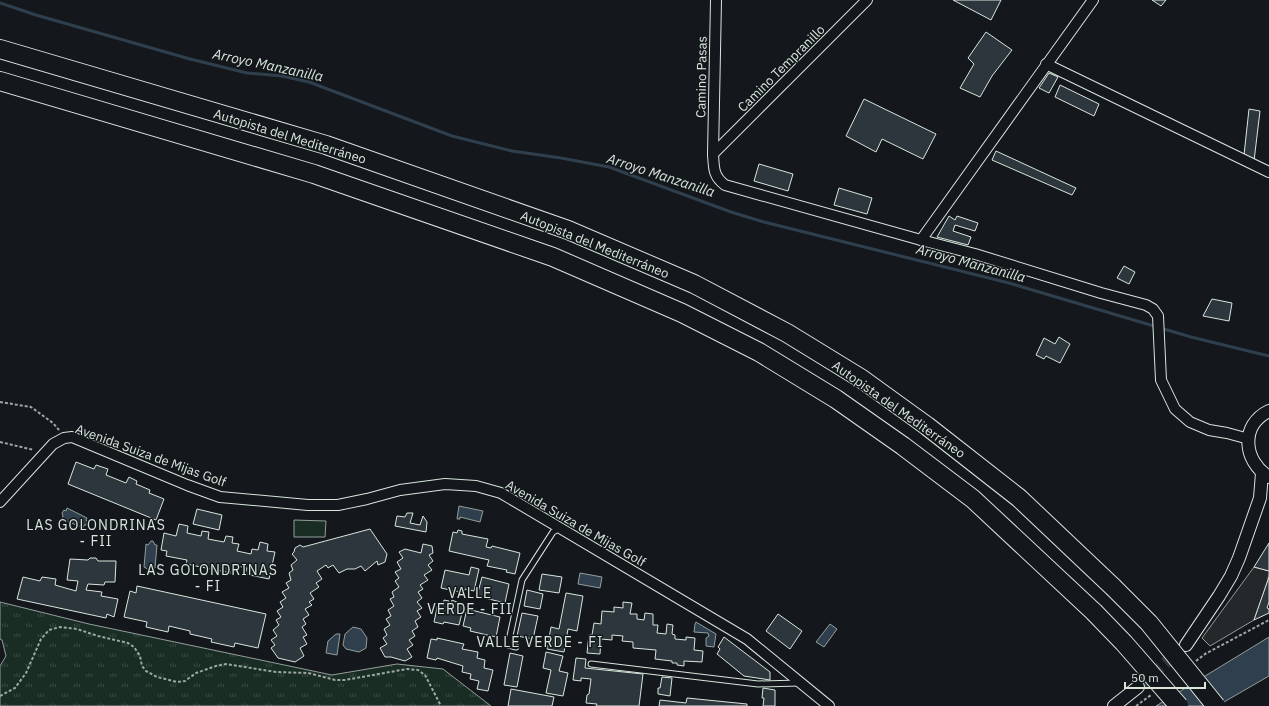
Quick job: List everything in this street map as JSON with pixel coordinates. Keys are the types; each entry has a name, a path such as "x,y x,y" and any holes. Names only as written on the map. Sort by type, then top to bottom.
{"highway":[{"name":"Autopista del Mediterráneo","path":"0,49 326,145 568,230 694,284 793,337 862,379 920,421 1019,498 1149,623 1216,706"},
{"path":"0,81 314,174 553,257 682,313 759,352 830,395 903,446 973,499 1124,642 1179,706"}],"street":[{"name":"Camino Pasas","path":"716,0 712,154 714,173 718,181 725,185 975,254 1101,293 1138,302 1153,309 1158,316 1161,380 1175,409 1190,422 1209,430 1248,439"},
{"name":"Camino Tempranillo","path":"712,154 867,0"},
{"path":"921,240 1093,0"},
{"path":"1046,64 1269,172"},
{"path":"1186,645 1220,596 1237,564 1260,498 1266,475 1256,466 1251,458 1248,439 1256,421 1269,410"},
{"name":"Avenida Suiza de Mijas Golf","path":"0,502 53,444 64,438 72,437 187,485 220,496 308,505 338,505 400,490 426,486 445,484 476,486 501,493 747,639 829,706"},
{"path":"1114,706 1138,687"}],"lane":[{"path":"516,647 508,645 522,580 553,532 560,528"},
{"path":"591,664 758,684 800,683"}],"path":[{"path":"0,402 31,407 53,423 64,438"},
{"path":"0,442 45,452"},
{"path":"1192,663 1205,654 1269,620"},
{"path":"0,696 15,688 26,673 41,639 49,630 60,627 128,643 134,647 140,656 142,666 146,671 177,682 185,681 196,673 226,664 276,672 308,673 335,680 345,680 407,669 418,670 424,675 441,706"},
{"path":"1136,706 1155,692"}],"green space":[{"path":"294,520 326,521 325,537 294,537"},
{"path":"0,602 89,624 332,675 397,664 443,669 491,706 0,706 0,666 6,656 2,640 0,639"}],"shaded area":[{"path":"1254,567 1269,571 1268,580 1254,620 1210,646 1202,638"}],"water":[{"path":"459,506 483,511 480,522 460,517 460,519 457,519"},
{"path":"67,508 87,518 86,520 89,525 84,525 83,528 62,519 62,513 64,510 66,511"},
{"path":"151,541 157,545 155,568 153,568 152,571 149,571 144,567 146,544 148,545"},
{"path":"580,573 602,577 600,588 578,584"},
{"path":"696,622 716,634 714,647 706,646 706,638 709,636 708,633 694,632"},
{"path":"830,624 837,629 824,647 816,642"},
{"path":"353,627 361,629 367,638 366,648 359,652 346,649 343,645 345,634"},
{"path":"336,634 340,634 337,655 326,653 328,641"},
{"path":"1269,637 1269,676 1217,706 1156,706"}],"building":[{"path":"953,0 1001,0 991,20"},
{"path":"1152,0 1166,0 1161,6"},
{"path":"986,32 1012,50 992,76 980,97 960,88 974,64 968,58"},
{"path":"1049,73 1058,77 1049,93 1039,88"},
{"path":"1060,85 1099,104 1094,116 1055,97"},
{"path":"864,99 936,134 923,159 882,139 876,152 846,136"},
{"path":"1249,109 1260,111 1254,161 1244,155"},
{"path":"996,151 1076,188 1072,195 992,160"},
{"path":"759,164 793,174 788,191 754,181"},
{"path":"839,188 872,198 867,214 834,205"},
{"path":"949,216 955,220 957,216 978,223 975,231 955,225 953,231 971,237 968,245 937,237"},
{"path":"1124,266 1135,272 1129,284 1117,278"},
{"path":"1212,299 1232,303 1229,321 1203,316"},
{"path":"1059,337 1070,344 1060,363 1046,356 1044,359 1036,355 1044,338 1055,344"},
{"path":"76,462 94,469 96,465 108,469 106,475 126,483 129,477 137,481 136,484 150,490 149,493 164,499 156,520 68,484"},
{"path":"197,509 222,515 219,530 193,524"},
{"path":"407,513 413,513 410,523 420,525 423,516 427,522 426,532 395,526 397,516 405,517"},
{"path":"179,524 188,526 187,533 201,536 202,531 209,532 208,539 224,542 226,536 233,537 232,543 239,544 237,551 251,554 252,549 258,550 260,542 268,544 267,551 275,552 269,579 245,574 247,568 233,565 231,573 186,564 187,560 166,556 167,551 161,550 164,533 176,536"},
{"path":"370,529 387,554 385,562 378,565 377,561 365,571 361,566 355,569 347,569 339,573 333,565 328,568 326,565 317,571 322,579 316,583 319,587 310,593 314,599 309,602 312,605 305,609 309,615 303,619 306,624 302,627 307,635 303,637 307,644 300,648 304,656 295,662 278,658 271,648 275,645 271,640 277,636 273,630 279,625 276,620 281,617 277,611 283,607 280,602 286,598 282,592 289,588 286,583 291,580 289,573 293,570 291,565 297,560 292,554 295,548 300,545 303,547"},
{"path":"458,530 462,531 462,534 488,539 486,547 491,548 492,546 520,553 515,574 506,572 507,570 487,566 489,560 449,551 453,532 457,533"},
{"path":"1269,543 1269,571 1254,567"},
{"path":"423,544 432,546 433,553 429,555 433,561 428,565 432,570 424,575 428,580 420,585 423,589 418,592 422,598 417,602 422,608 417,611 421,617 415,621 418,627 412,631 415,636 409,640 413,645 407,649 412,657 405,661 385,657 380,648 387,644 383,638 387,635 384,629 390,625 386,619 391,616 388,610 394,606 390,599 394,597 392,592 399,587 395,581 399,578 395,572 401,569 397,562 403,558 399,552 405,549 421,553"},
{"path":"90,558 96,558 98,561 116,561 115,582 105,582 104,585 88,584 86,590 102,592 101,596 118,599 114,617 107,614 106,618 17,599 23,577 40,581 42,577 56,579 55,585 76,591 78,581 67,580 70,559 88,560"},
{"path":"471,567 479,569 474,591 465,589 464,593 441,588 445,570 469,575"},
{"path":"542,574 562,577 559,593 539,590"},
{"path":"482,577 509,584 505,603 477,596"},
{"path":"1269,577 1269,602 1267,608 1269,609 1269,613 1254,620"},
{"path":"137,586 266,614 258,648 235,643 234,647 211,642 212,639 190,634 190,631 169,626 168,632 146,627 147,622 124,617 130,591 136,593"},
{"path":"527,590 543,594 540,609 524,606"},
{"path":"566,593 583,596 577,631 568,629 564,652 547,649 551,627 559,629"},
{"path":"444,600 449,601 451,604 452,600 464,605 459,625 434,622 438,603 443,604"},
{"path":"623,602 632,603 630,614 637,614 637,619 644,620 645,613 653,614 653,625 658,625 657,633 666,634 667,624 673,625 672,634 675,635 675,639 686,640 686,637 695,638 694,650 703,651 702,662 684,661 684,666 677,665 677,663 672,663 672,661 655,659 656,650 633,648 633,642 622,641 623,636 612,635 612,640 601,639 600,654 587,653 589,635 592,635 594,623 601,624 602,611 614,612 614,607 623,608"},
{"path":"467,609 500,617 496,637 470,631 471,628 463,626"},
{"path":"522,613 538,616 533,639 517,636"},
{"path":"778,614 802,631 790,649 766,631"},
{"path":"724,637 770,672 770,680 744,676 717,654 720,649 718,647"},
{"path":"437,638 464,644 462,649 478,652 477,658 485,660 484,668 493,670 488,691 477,689 479,681 470,679 471,674 462,672 463,666 437,658 436,660 427,658 431,639 437,640"},
{"path":"546,652 563,656 559,671 568,673 563,696 546,693 551,670 543,668"},
{"path":"510,653 523,656 517,687 504,685"},
{"path":"576,658 586,659 585,668 643,674 639,706 596,706 597,704 586,703 591,679 581,678 581,681 573,680"},
{"path":"662,677 672,678 670,696 658,694 658,688 660,688"},
{"path":"763,688 775,690 775,706 763,706"},
{"path":"511,689 554,697 552,706 508,706"},
{"path":"687,698 747,704 747,706 659,706 660,700 686,703"}],"waterway":[{"name":"Arroyo Manzanilla","path":"0,3 36,15 190,59 247,73 282,76 309,82 452,136 512,151 609,167 731,212 764,222 1009,283 1191,337 1269,356"}],"tunnel":[{"path":"1138,687 1179,651"}],"district":[{"name":"LAS GOLONDRINAS - FII","path":"96,534"},
{"name":"LAS GOLONDRINAS - FI","path":"208,578"},
{"name":"VALLE VERDE - FII","path":"470,602"},
{"name":"VALLE VERDE - FI","path":"540,642"}]}
